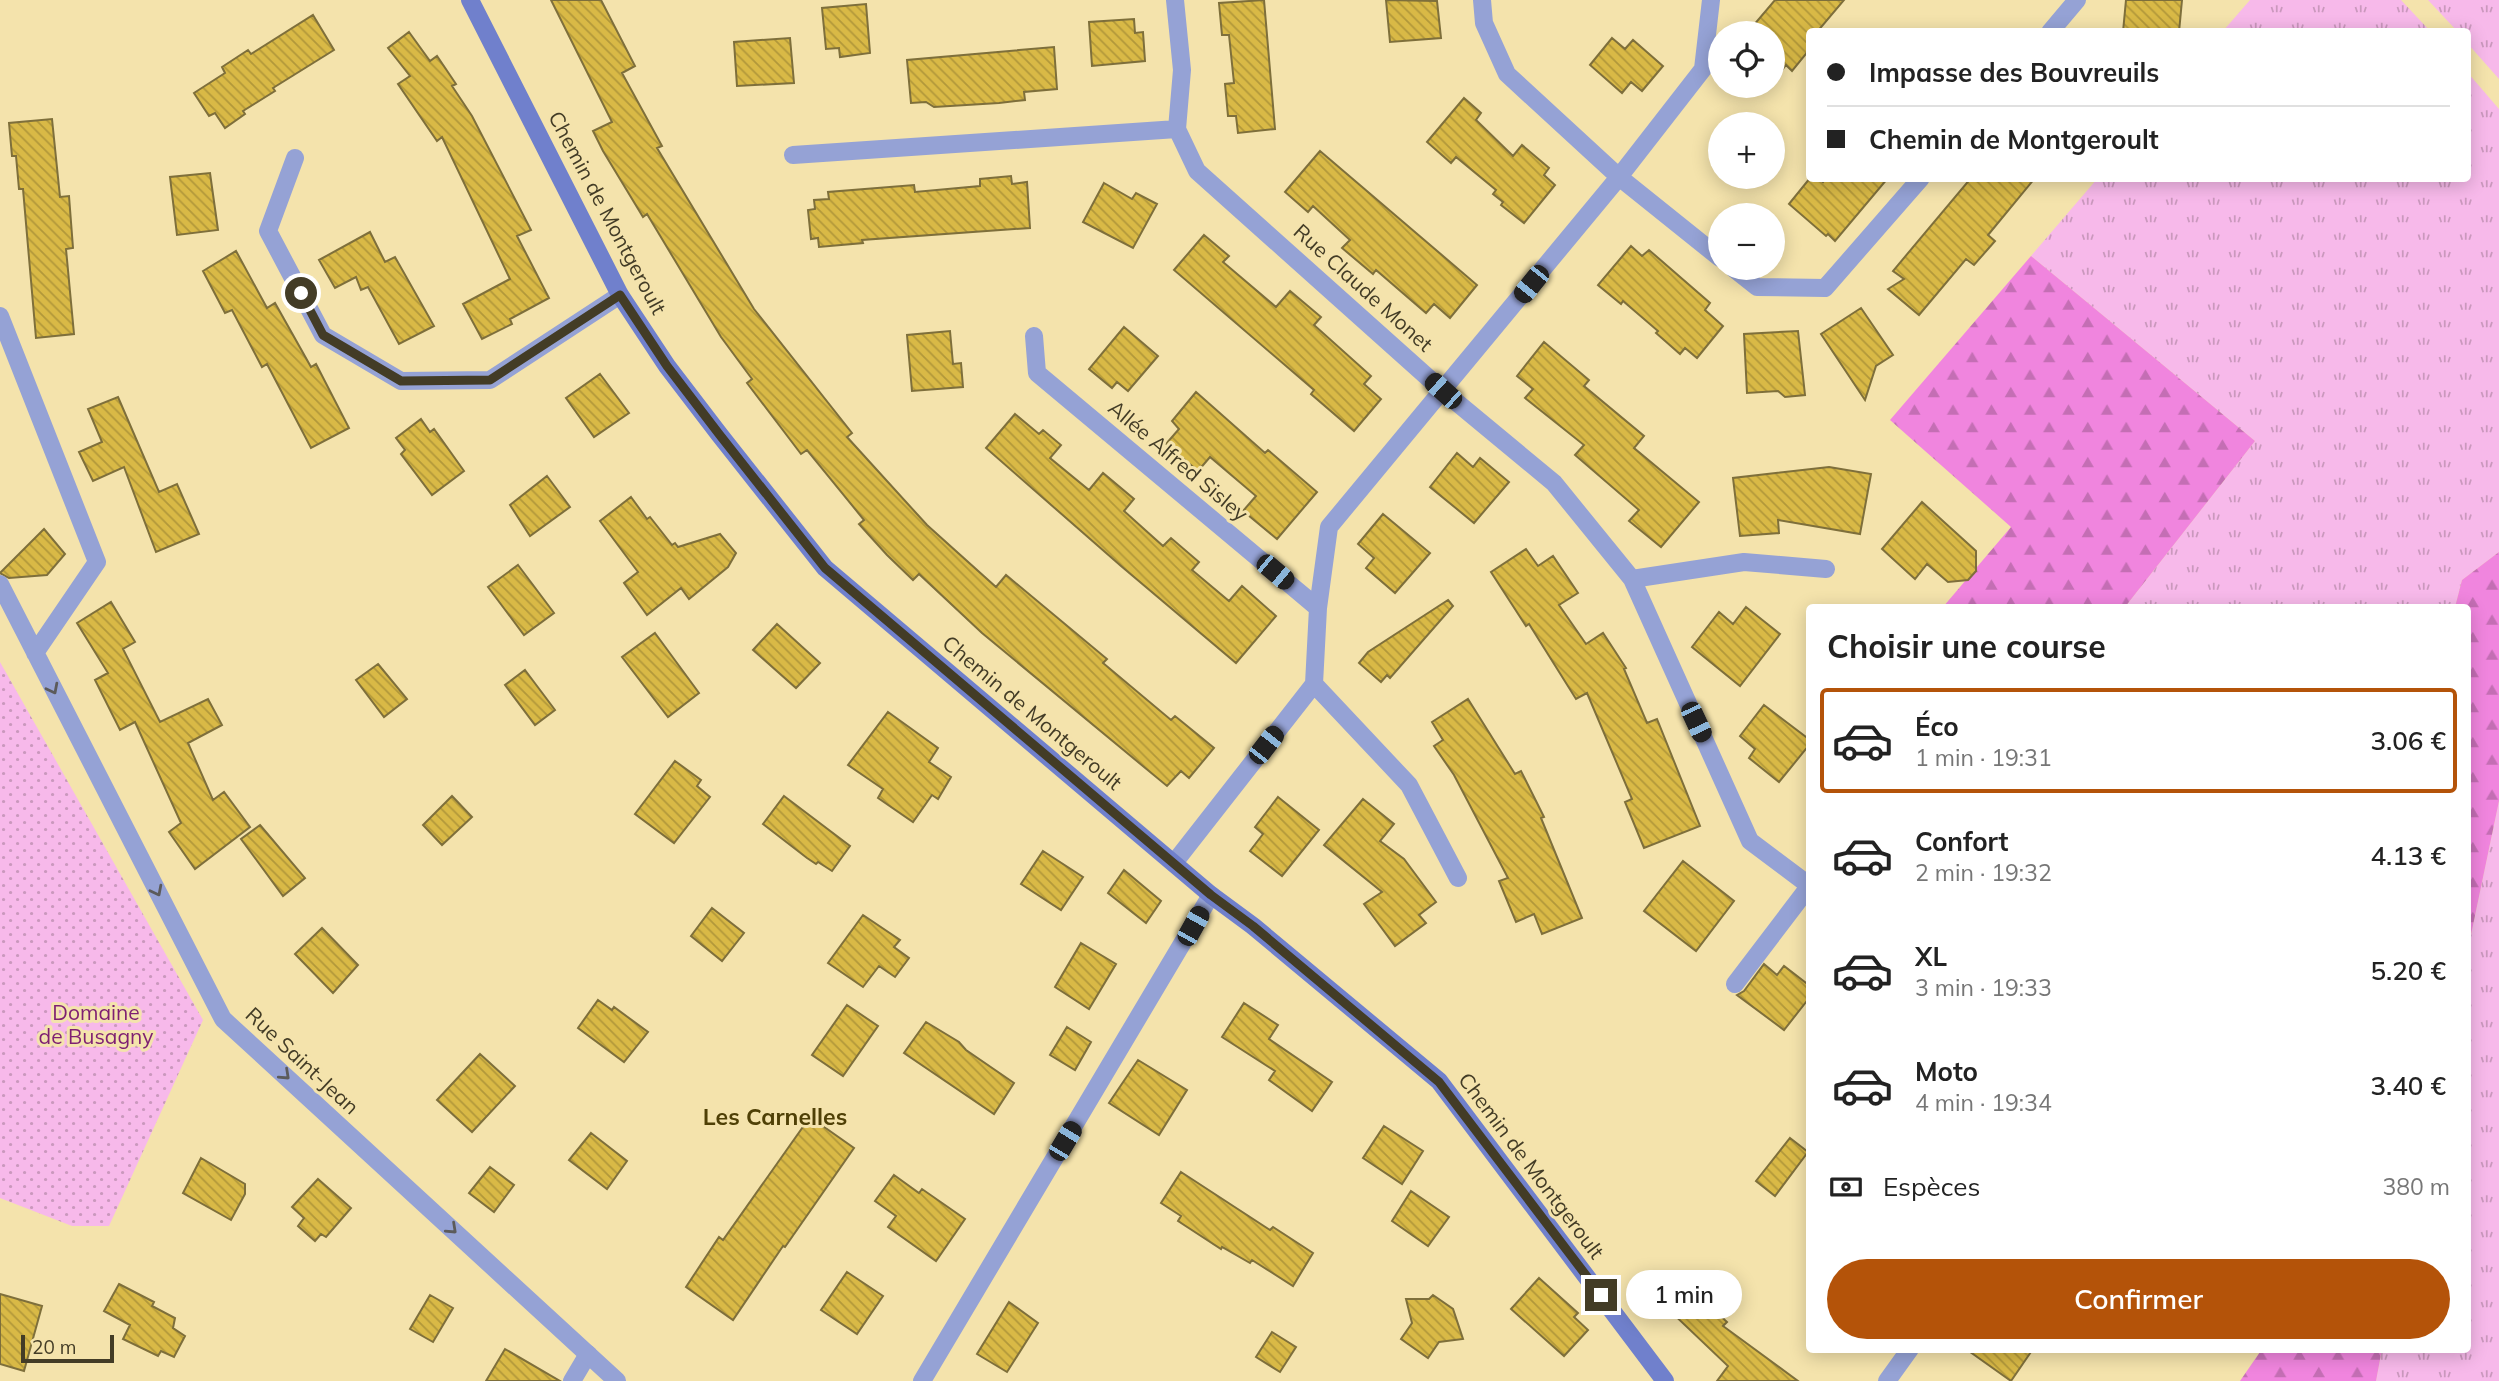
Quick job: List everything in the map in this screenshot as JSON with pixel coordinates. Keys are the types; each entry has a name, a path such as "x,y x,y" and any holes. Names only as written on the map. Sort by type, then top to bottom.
{"street":[{"name":"Chemin de Montgeroult","path":"470,0 620,295 667,366 825,568 1211,895 1253,926 1439,1082 1665,1381"},
{"path":"793,155 1177,129 1182,69 1175,0"},
{"path":"1482,0 1484,23 1507,74 1619,177 1708,248"},
{"path":"1174,863 1314,684 1318,608 1329,527 1619,177 1703,69 1711,0"},
{"path":"2053,28 2077,0"},
{"name":"Rue Claude Monet","path":"1177,129 1198,171 1443,391 1554,483 1632,579 1750,841 1806,885"},
{"path":"295,158 268,231 323,335 401,381 490,380 620,295"},
{"path":"1748,280 1757,287 1825,288 1918,182"},
{"path":"0,316 97,562 35,653"},
{"name":"Allée Alfred Sisley","path":"1034,336 1037,373 1318,608"},
{"path":"1632,579 1744,562 1826,569"},
{"name":"Rue Saint-Jean","path":"0,584 223,1018 618,1381"},
{"path":"1314,684 1409,785 1458,878"},
{"path":"1735,984 1806,891"},
{"path":"922,1381 1211,895"},
{"path":"1887,1381 1907,1353"},
{"path":"572,1381 588,1354"}],"green space":[{"path":"2250,0 2401,0 2427,28 2226,28"},
{"path":"2428,0 2499,0 2499,79 2471,47 2471,28 2454,28"},
{"path":"2471,76 2499,109 2499,552 2462,580 2456,604 2127,604 2255,441 2031,256 2094,182 2471,182"},
{"path":"2031,256 2255,441 2127,604 1946,604 2011,527 1890,420"},
{"path":"2499,552 2499,801 2471,935 2471,604 2456,604 2462,580"},
{"name":"Domaine de Busagny","path":"0,662 203,1020 109,1226 72,1226 0,1198"},
{"path":"2499,801 2499,1381 2376,1381 2381,1353 2471,1353 2471,935"},
{"path":"2259,1353 2381,1353 2376,1381 2240,1381"}],"building":[{"path":"551,0 601,0 635,66 622,73 662,146 657,148 754,309 852,433 847,437 927,525 996,587 1006,575 1107,659 1103,663 1171,720 1175,716 1214,748 1189,778 1181,771 1167,786 982,633 919,574 913,580 859,524 864,520 807,450 801,454 747,383 752,379 721,337 647,214 643,217 603,151 593,131 612,122"},
{"path":"1264,0 1275,129 1238,133 1236,116 1228,116 1225,84 1234,83 1229,35 1222,35 1219,3"},
{"path":"1386,0 1437,1 1441,38 1390,42"},
{"path":"1775,0 1844,0 1820,28 1806,28 1806,54 1792,71 1786,65 1785,21 1757,21"},
{"path":"2126,0 2182,0 2179,28 2123,28"},
{"path":"866,4 870,53 840,57 839,48 826,49 822,8"},
{"path":"313,15 334,50 273,88 275,91 243,111 245,114 225,128 215,113 209,116 194,93 225,73 222,67 248,50 251,54"},
{"path":"1134,19 1135,33 1143,32 1145,61 1092,66 1089,22"},
{"path":"409,32 430,61 437,56 456,84 452,86 472,116 531,230 517,236 549,298 510,319 512,324 482,339 463,304 510,279 442,137 437,141 398,84 410,76 388,48"},
{"path":"790,38 794,83 737,86 734,42"},
{"path":"1612,38 1625,49 1633,40 1663,66 1642,91 1631,82 1622,93 1590,65"},
{"path":"1054,47 1057,89 1024,92 1025,100 999,103 934,107 926,102 911,103 907,60"},
{"path":"1464,98 1481,113 1476,120 1513,156 1522,145 1549,168 1544,175 1555,185 1524,223 1501,205 1503,202 1493,194 1496,190 1456,157 1451,163 1427,142"},
{"path":"52,119 60,197 69,196 73,248 66,249 74,334 36,338 23,189 19,189 16,156 12,156 9,123"},
{"path":"1320,151 1477,285 1450,318 1434,304 1426,313 1376,270 1373,274 1342,248 1350,240 1313,206 1308,212 1285,192"},
{"path":"210,173 218,230 177,235 170,177"},
{"path":"1011,176 1012,184 1027,182 1030,228 862,240 863,243 819,247 818,238 811,239 808,210 815,209 814,200 829,199 828,192 914,185 915,192 980,186 980,179"},
{"path":"1807,182 1885,182 1835,241 1789,204"},
{"path":"1968,182 2032,182 1988,235 1995,241 1974,265 1966,259 1919,315 1888,289 1904,279 1893,271"},
{"path":"1104,183 1132,199 1136,193 1157,204 1133,248 1083,222"},
{"path":"370,232 385,262 395,257 434,326 399,344 368,287 361,290 356,277 335,288 319,260"},
{"path":"1204,235 1229,256 1223,262 1276,307 1290,291 1321,317 1314,325 1371,376 1364,384 1381,399 1354,431 1311,394 1314,390 1174,270"},
{"path":"1631,246 1642,256 1649,250 1710,303 1705,310 1723,326 1697,358 1685,348 1680,354 1623,301 1621,304 1598,285"},
{"path":"236,251 267,308 275,303 311,367 316,364 349,428 311,448 267,364 262,367 232,310 225,313 203,271"},
{"path":"1861,308 1893,355 1876,366 1865,400 1821,334"},
{"path":"1124,327 1158,356 1128,391 1117,382 1112,388 1089,369"},
{"path":"950,331 953,364 961,363 963,387 912,391 907,335"},
{"path":"1798,331 1805,395 1785,397 1778,391 1747,393 1744,334"},
{"path":"1544,342 1589,380 1584,386 1644,436 1634,448 1699,502 1661,547 1629,521 1639,510 1575,455 1584,445 1525,398 1533,389 1517,376"},
{"path":"600,374 629,413 594,437 566,398"},
{"path":"1196,392 1265,453 1268,450 1317,492 1277,539 1243,511 1256,496 1210,457 1198,471 1166,444 1179,429 1172,421"},
{"path":"118,397 159,492 177,484 199,534 156,552 124,467 93,481 79,452 102,442 88,409"},
{"path":"1015,414 1039,434 1043,430 1061,445 1050,458 1089,490 1103,473 1134,499 1124,511 1163,546 1171,538 1199,562 1192,570 1229,601 1242,586 1276,616 1236,663 986,448"},
{"path":"421,419 430,432 434,429 464,471 432,495 401,454 405,450 396,438"},
{"path":"1457,453 1473,467 1480,458 1509,482 1474,523 1430,487"},
{"path":"1829,467 1871,474 1860,534 1778,520 1779,533 1740,536 1733,478"},
{"path":"547,476 570,507 530,536 510,505"},
{"path":"631,497 647,519 650,517 672,545 675,543 678,547 720,534 736,553 728,567 689,599 681,588 647,615 624,583 638,572 600,521"},
{"path":"1922,502 1976,551 1976,571 1968,580 1948,582 1927,564 1915,579 1882,549"},
{"path":"1383,514 1430,553 1395,593 1366,568 1374,558 1358,544"},
{"path":"44,529 65,554 47,575 9,578 0,573"},
{"path":"1526,549 1538,566 1553,556 1578,593 1559,605 1586,644 1603,633 1626,668 1624,669 1647,723 1657,719 1700,826 1644,848 1625,802 1632,799 1587,693 1576,699 1529,624 1526,626 1491,572"},
{"path":"518,565 554,613 524,635 488,587"},
{"path":"1448,600 1453,606 1390,678 1387,675 1381,682 1359,663 1368,652"},
{"path":"111,602 135,642 123,649 160,722 208,699 222,725 188,743 213,800 224,792 250,827 195,869 169,832 181,823 135,722 120,730 95,680 108,673 77,623"},
{"path":"1746,607 1780,634 1740,686 1692,647 1719,612 1733,624"},
{"path":"777,624 820,663 796,688 753,650"},
{"path":"655,633 699,693 668,717 622,657"},
{"path":"378,664 407,699 384,717 356,680"},
{"path":"525,670 555,710 535,725 505,685"},
{"path":"1468,699 1515,774 1521,771 1544,817 1541,818 1582,918 1542,934 1534,914 1516,922 1499,881 1508,878 1454,775 1434,746 1443,740 1432,722"},
{"path":"1764,705 1806,737 1806,749 1779,782 1749,758 1755,749 1740,736"},
{"path":"888,712 938,748 929,762 951,777 938,799 932,795 913,822 878,798 883,789 848,765"},
{"path":"675,761 701,780 697,786 710,797 674,843 635,814"},
{"path":"452,796 472,817 442,845 423,825"},
{"path":"784,796 850,846 832,871 807,858 763,824"},
{"path":"1278,797 1319,830 1282,876 1250,851 1263,834 1255,827"},
{"path":"1363,799 1394,824 1380,841 1404,859 1436,902 1419,915 1426,923 1395,946 1364,904 1382,892 1324,845"},
{"path":"260,825 305,878 283,896 241,839"},
{"path":"1043,851 1083,877 1061,910 1021,884"},
{"path":"1683,861 1734,901 1696,951 1644,911"},
{"path":"1124,870 1161,901 1146,923 1108,893"},
{"path":"712,908 744,933 722,961 691,936"},
{"path":"863,915 900,940 894,947 909,958 895,977 879,966 863,987 828,963"},
{"path":"322,928 358,965 333,993 295,954"},
{"path":"1081,943 1116,964 1089,1009 1055,987"},
{"path":"1764,964 1777,975 1784,966 1806,983 1806,1002 1784,1030 1737,995 1744,991"},
{"path":"598,1000 612,1010 614,1007 648,1032 624,1062 578,1028"},
{"path":"1244,1003 1278,1025 1269,1039 1332,1082 1312,1111 1269,1080 1275,1071 1222,1037"},
{"path":"847,1005 878,1026 843,1076 812,1055"},
{"path":"926,1022 959,1042 966,1050 1014,1083 994,1114 904,1053"},
{"path":"1067,1027 1091,1042 1075,1070 1050,1055"},
{"path":"480,1054 515,1086 472,1132 437,1100"},
{"path":"1138,1060 1187,1090 1159,1135 1109,1103"},
{"path":"810,1117 854,1148 733,1320 686,1287 719,1237 723,1240"},
{"path":"1384,1126 1423,1151 1402,1184 1363,1158"},
{"path":"591,1133 627,1161 607,1189 569,1160"},
{"path":"1790,1138 1806,1150 1806,1155 1775,1196 1756,1181"},
{"path":"201,1158 245,1184 245,1194 231,1220 183,1193"},
{"path":"490,1167 514,1185 494,1212 469,1193"},
{"path":"1181,1172 1270,1230 1273,1227 1313,1253 1293,1286 1252,1260 1250,1263 1222,1247 1221,1249 1178,1221 1181,1216 1161,1203"},
{"path":"894,1175 919,1193 922,1189 965,1219 936,1261 888,1227 896,1216 875,1201"},
{"path":"318,1179 351,1208 326,1237 321,1234 315,1241 298,1226 304,1218 292,1207"},
{"path":"1411,1191 1449,1217 1428,1246 1392,1221"},
{"path":"847,1272 883,1296 857,1334 821,1310"},
{"path":"1539,1278 1578,1313 1574,1317 1588,1330 1564,1356 1511,1309"},
{"path":"119,1284 154,1302 152,1306 175,1318 173,1328 185,1336 174,1357 161,1351 158,1356 123,1339 130,1325 104,1311"},
{"path":"1687,1285 1727,1322 1723,1326 1798,1381 1717,1381 1728,1366 1667,1308"},
{"path":"0,1294 42,1306 24,1371 0,1364"},
{"path":"430,1295 453,1308 433,1342 410,1329"},
{"path":"1433,1295 1453,1309 1463,1339 1439,1342 1428,1358 1401,1339 1412,1323 1406,1299 1429,1299"},
{"path":"1009,1302 1038,1323 1007,1372 977,1354"},
{"path":"1272,1332 1296,1347 1280,1372 1256,1357"},
{"path":"505,1349 560,1381 486,1381"},
{"path":"1972,1353 2030,1353 2011,1381"}],"district":[{"name":"Les Carnelles","path":"775,1117"}],"route":[{"path":"301,293 323,335 401,381 490,380 620,295 667,366 825,568 1211,895 1253,926 1439,1082 1601,1295"}]}
